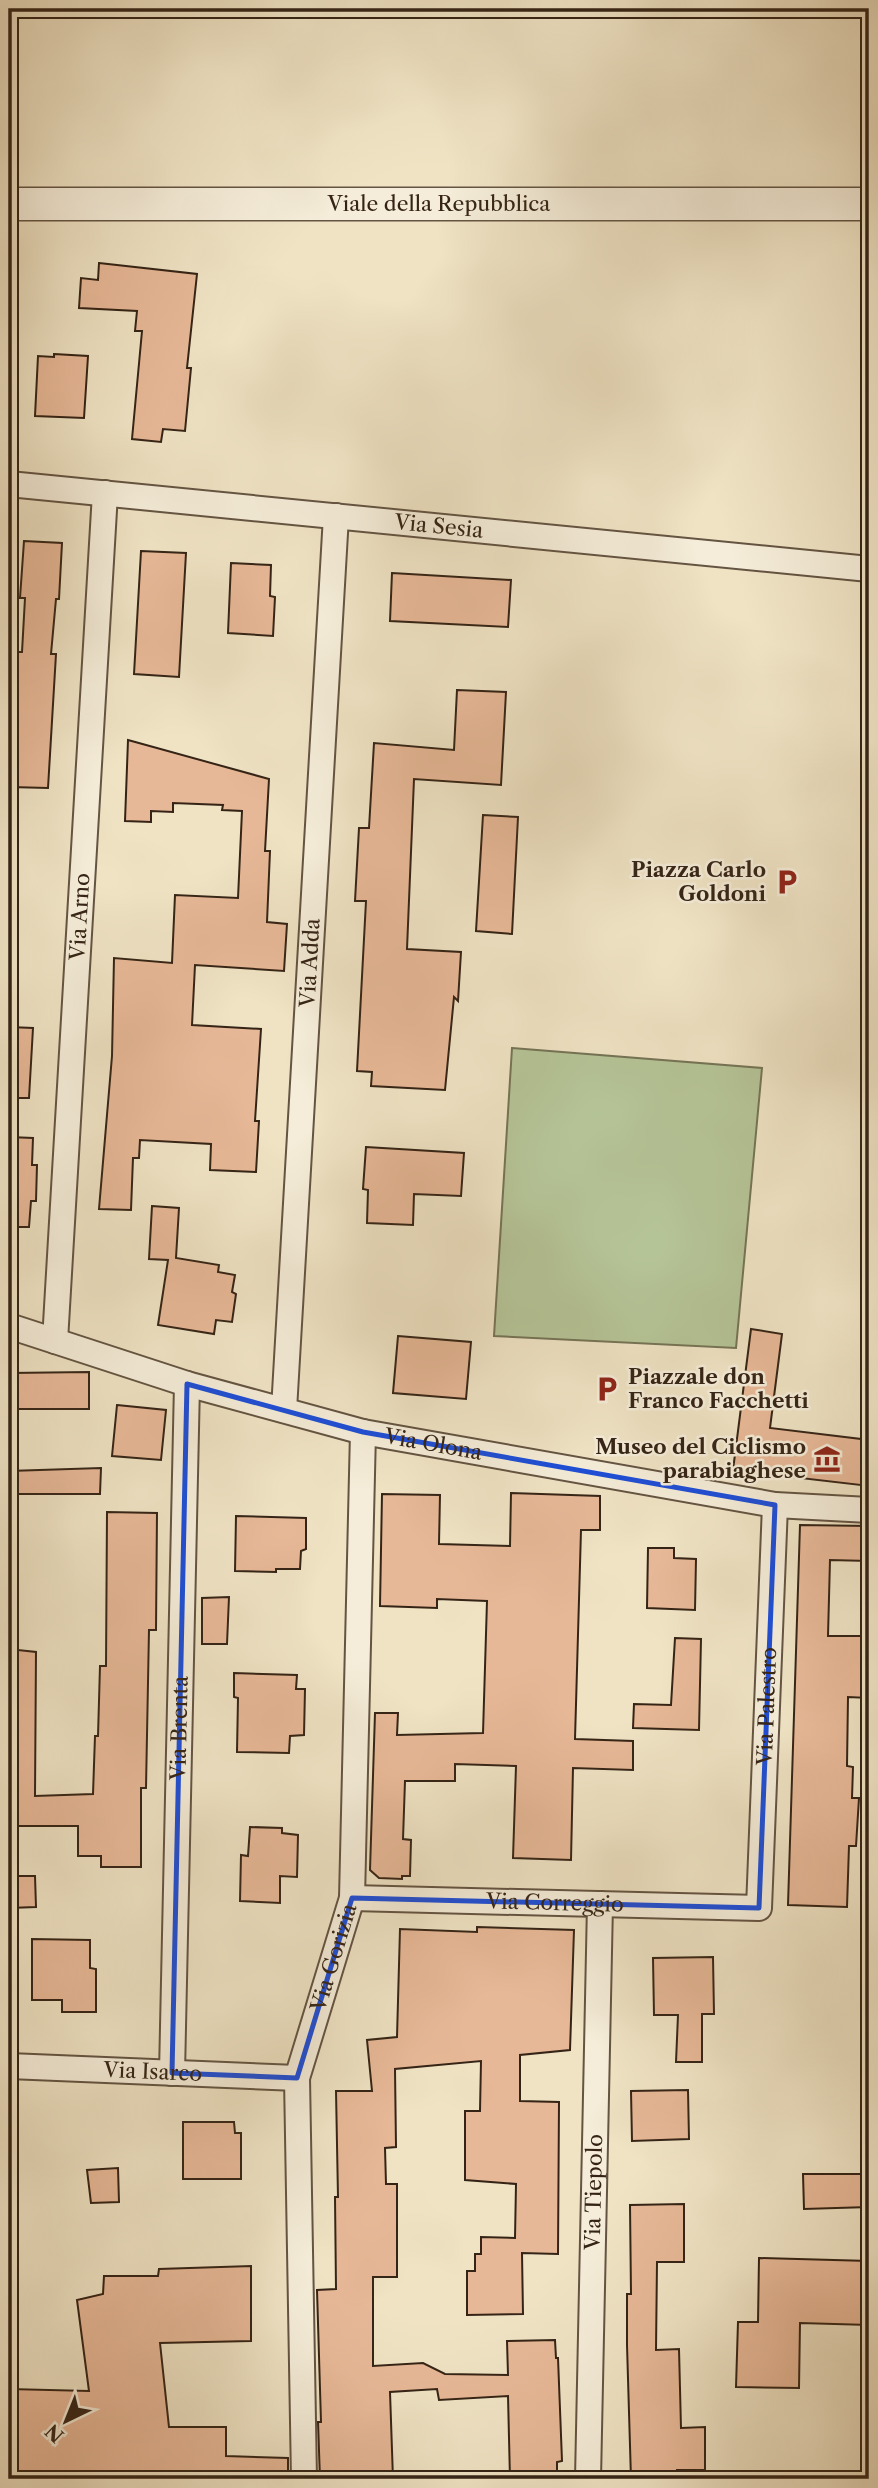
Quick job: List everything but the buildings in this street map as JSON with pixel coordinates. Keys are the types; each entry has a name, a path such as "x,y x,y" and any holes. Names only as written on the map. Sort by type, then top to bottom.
{"street":[{"name":"Viale della Repubblica","path":"9,204 869,204"},
{"name":"Via Sesia","path":"9,484 869,569"},
{"name":"Via Arno","path":"55,1341 105,493"},
{"name":"Via Adda","path":"284,1410 336,516"},
{"name":"Via Olona","path":"9,1326 187,1384 363,1432 775,1505 869,1510"},
{"name":"Via Brenta","path":"172,2073 187,1384"},
{"name":"Via Gorizia","path":"303,2479 297,2078 352,1898 363,1432"},
{"name":"Via Palestro","path":"759,1908 775,1505"},
{"name":"Via Correggio","path":"352,1898 759,1908"},
{"name":"Via Tiepolo","path":"588,2479 600,1905"},
{"name":"Via Isarco","path":"9,2066 297,2078"}],"highlighted area":[{"path":"187,1384 363,1432 775,1505 759,1908 352,1898 297,2078 172,2073"}],"green space":[{"path":"512,1048 762,1068 736,1348 494,1336"}],"place":[{"name":"Piazza Carlo Goldoni","path":"787,882"},
{"name":"Piazzale don Franco Facchetti","path":"607,1389"},
{"name":"Museo del Ciclismo parabiaghese","path":"827,1459"}]}
